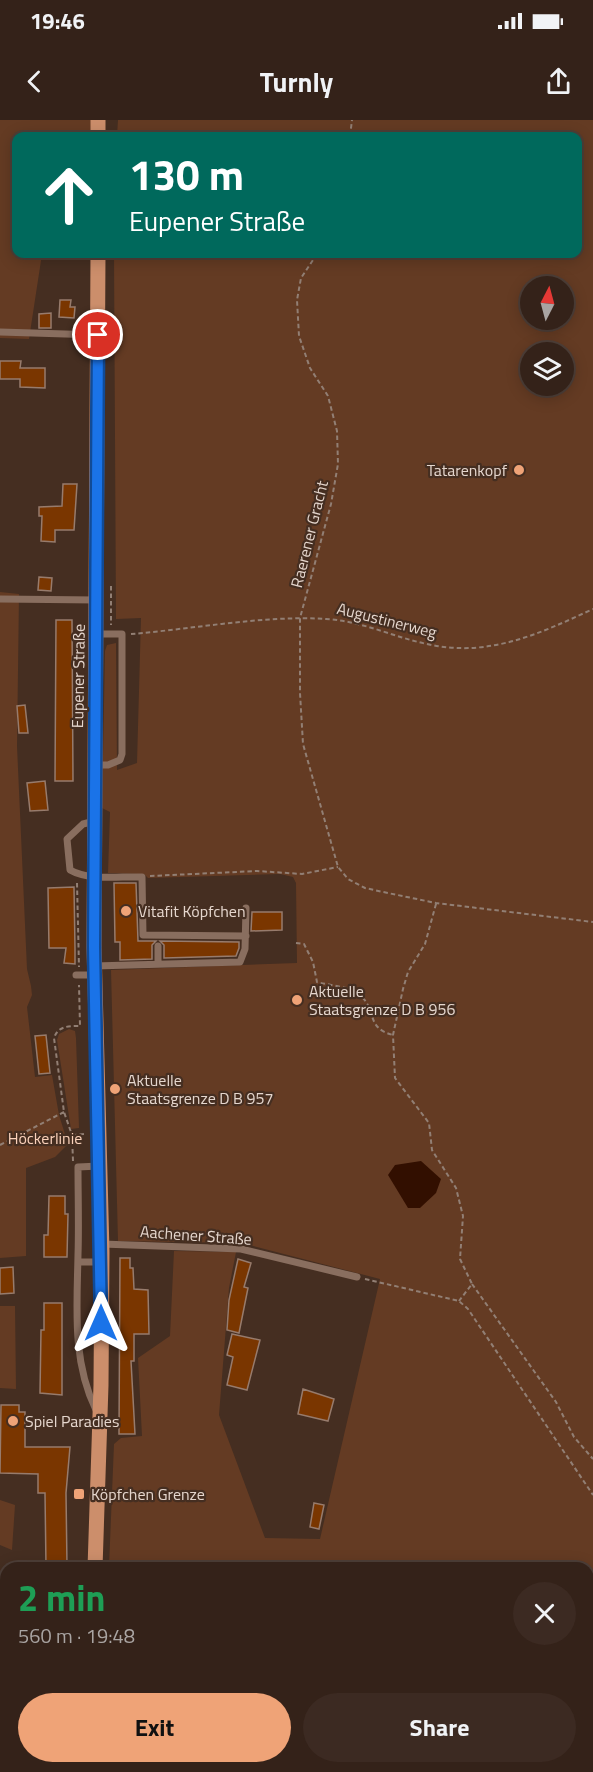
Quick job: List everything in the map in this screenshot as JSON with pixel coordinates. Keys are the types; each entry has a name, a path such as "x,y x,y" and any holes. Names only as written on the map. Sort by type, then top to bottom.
{"main road":[{"name":"Eupener Straße","path":"98,258 97,600 104,634 95,765 94,876 86,973 97,1099 100,1166"},
{"path":"95,1562 102,1262 100,1166"}],"lane":[{"path":"0,332 98,335"},
{"path":"0,599 97,600"},
{"path":"95,765 108,765 120,760 122,754 122,634 104,634"},
{"path":"94,821 83,824 68,839 67,863 70,870 77,874 94,876 142,877 143,934 246,936"},
{"path":"86,973 158,964 240,962 243,960 246,936 246,908"},
{"path":"158,946 158,964"},
{"path":"100,1166 78,1167 76,1334 86,1389 100,1418"},
{"name":"Aachener Straße","path":"102,1244 241,1249 357,1277"},
{"path":"78,1262 102,1262"}],"path":[{"name":"Raerener Gracht","path":"314,258 301,278 297,300 299,336 310,368 328,396 338,431 338,464 332,504 300,618 303,744 338,867"},
{"path":"104,634 111,580"},
{"name":"Augustinerweg","path":"122,634 300,618 344,620 426,644 467,649 506,644 593,609"},
{"path":"142,877 257,871 302,874 338,867 348,879 365,888 436,903 593,922"},
{"path":"77,874 86,973 80,1026 62,1028 56,1031 54,1038 64,1112 72,1135 73,1162 78,1167"},
{"path":"436,903 425,944 408,972 393,1035 395,1078 429,1123 432,1150 456,1188 462,1216 460,1259 472,1284 556,1402 574,1437 593,1459"},
{"path":"296,944 304,944 313,962 317,982 352,990 364,998 374,1024 382,1033 393,1035"},
{"path":"0,1145 64,1112"},
{"path":"72,1135 86,1134"},
{"path":"357,1277 459,1300 468,1309 593,1495"},
{"path":"459,1300 472,1284"}],"green space":[{"path":"0,120 91,120 91,132 12,132 12,258 41,258 29,339 0,338"},
{"path":"118,120 593,120 593,1562 109,1562 114,1444 121,1438 142,1436 138,1358 170,1336 174,1251 236,1252 229,1288 219,1415 265,1538 320,1539 380,1279 242,1243 118,1241 111,970 297,963 296,883 293,877 280,874 148,878 144,874 108,873 110,812 102,808 105,651 107,645 116,643 117,770 137,763 141,618 116,619 114,258 582,258 582,132 117,132"},
{"name":"Höckerlinie","path":"0,592 19,594 17,746 27,969 32,995 27,1007 35,1077 52,1075 59,1115 68,1144 55,1157 26,1168 26,1256 0,1258"},
{"path":"69,1029 75,1031 76,1038 79,1128 71,1129 57,1040 59,1034"},
{"path":"0,1306 15,1306 16,1389 0,1388"},
{"path":"0,1500 15,1505 12,1550 0,1545"}],"shaded area":[{"path":"421,1161 441,1179 436,1193 420,1208 408,1208 388,1175 395,1165"}],"building":[{"path":"60,300 71,300 70,307 75,307 74,318 59,317"},
{"path":"51,313 51,328 39,328 39,314"},
{"path":"0,361 21,361 20,368 45,368 45,388 20,387 20,379 0,379"},
{"path":"63,484 77,484 74,530 55,530 55,542 41,541 42,516 39,516 39,507 62,506"},
{"path":"39,577 52,578 51,591 38,590"},
{"path":"56,620 72,620 73,781 55,781"},
{"path":"25,705 28,733 19,733 17,706"},
{"path":"45,781 48,810 30,811 27,783"},
{"name":"Vitafit Köpfchen","path":"114,883 136,883 138,941 156,941 152,945 152,959 120,960 120,942 115,942"},
{"path":"74,887 75,964 64,963 66,948 49,948 48,888"},
{"path":"252,912 282,912 282,930 251,931"},
{"path":"160,941 239,942 239,948 236,956 164,958 164,945"},
{"path":"46,1035 50,1073 39,1074 35,1036"},
{"path":"49,1196 65,1196 65,1214 68,1214 67,1257 44,1257 44,1235 48,1235"},
{"path":"120,1258 130,1258 134,1289 148,1290 149,1334 134,1334 134,1361 131,1361 135,1434 119,1434"},
{"path":"238,1259 251,1263 244,1287 248,1288 239,1333 227,1330 229,1300"},
{"path":"13,1267 14,1293 0,1294 0,1268"},
{"path":"44,1303 62,1303 62,1395 40,1393"},
{"path":"232,1334 260,1340 247,1390 227,1385 233,1357 227,1355"},
{"path":"303,1389 334,1399 328,1421 298,1414"},
{"path":"1,1405 19,1405 19,1412 25,1412 25,1447 70,1447 66,1493 67,1562 46,1562 45,1493 38,1493 38,1474 0,1473"},
{"path":"314,1503 324,1505 319,1529 310,1527"}],"place":[{"name":"Tatarenkopf","path":"519,470"},
{"name":"Vitafit Köpfchen","path":"126,911"},
{"name":"Aktuelle Staatsgrenze D B 956","path":"297,1000"},
{"name":"Aktuelle Staatsgrenze D B 957","path":"115,1089"},
{"name":"Spiel Paradies","path":"13,1421"},
{"name":"Köpfchen Grenze","path":"79,1494"}],"route":[{"path":"98,335 94,947 102,1244 101,1323"}]}
